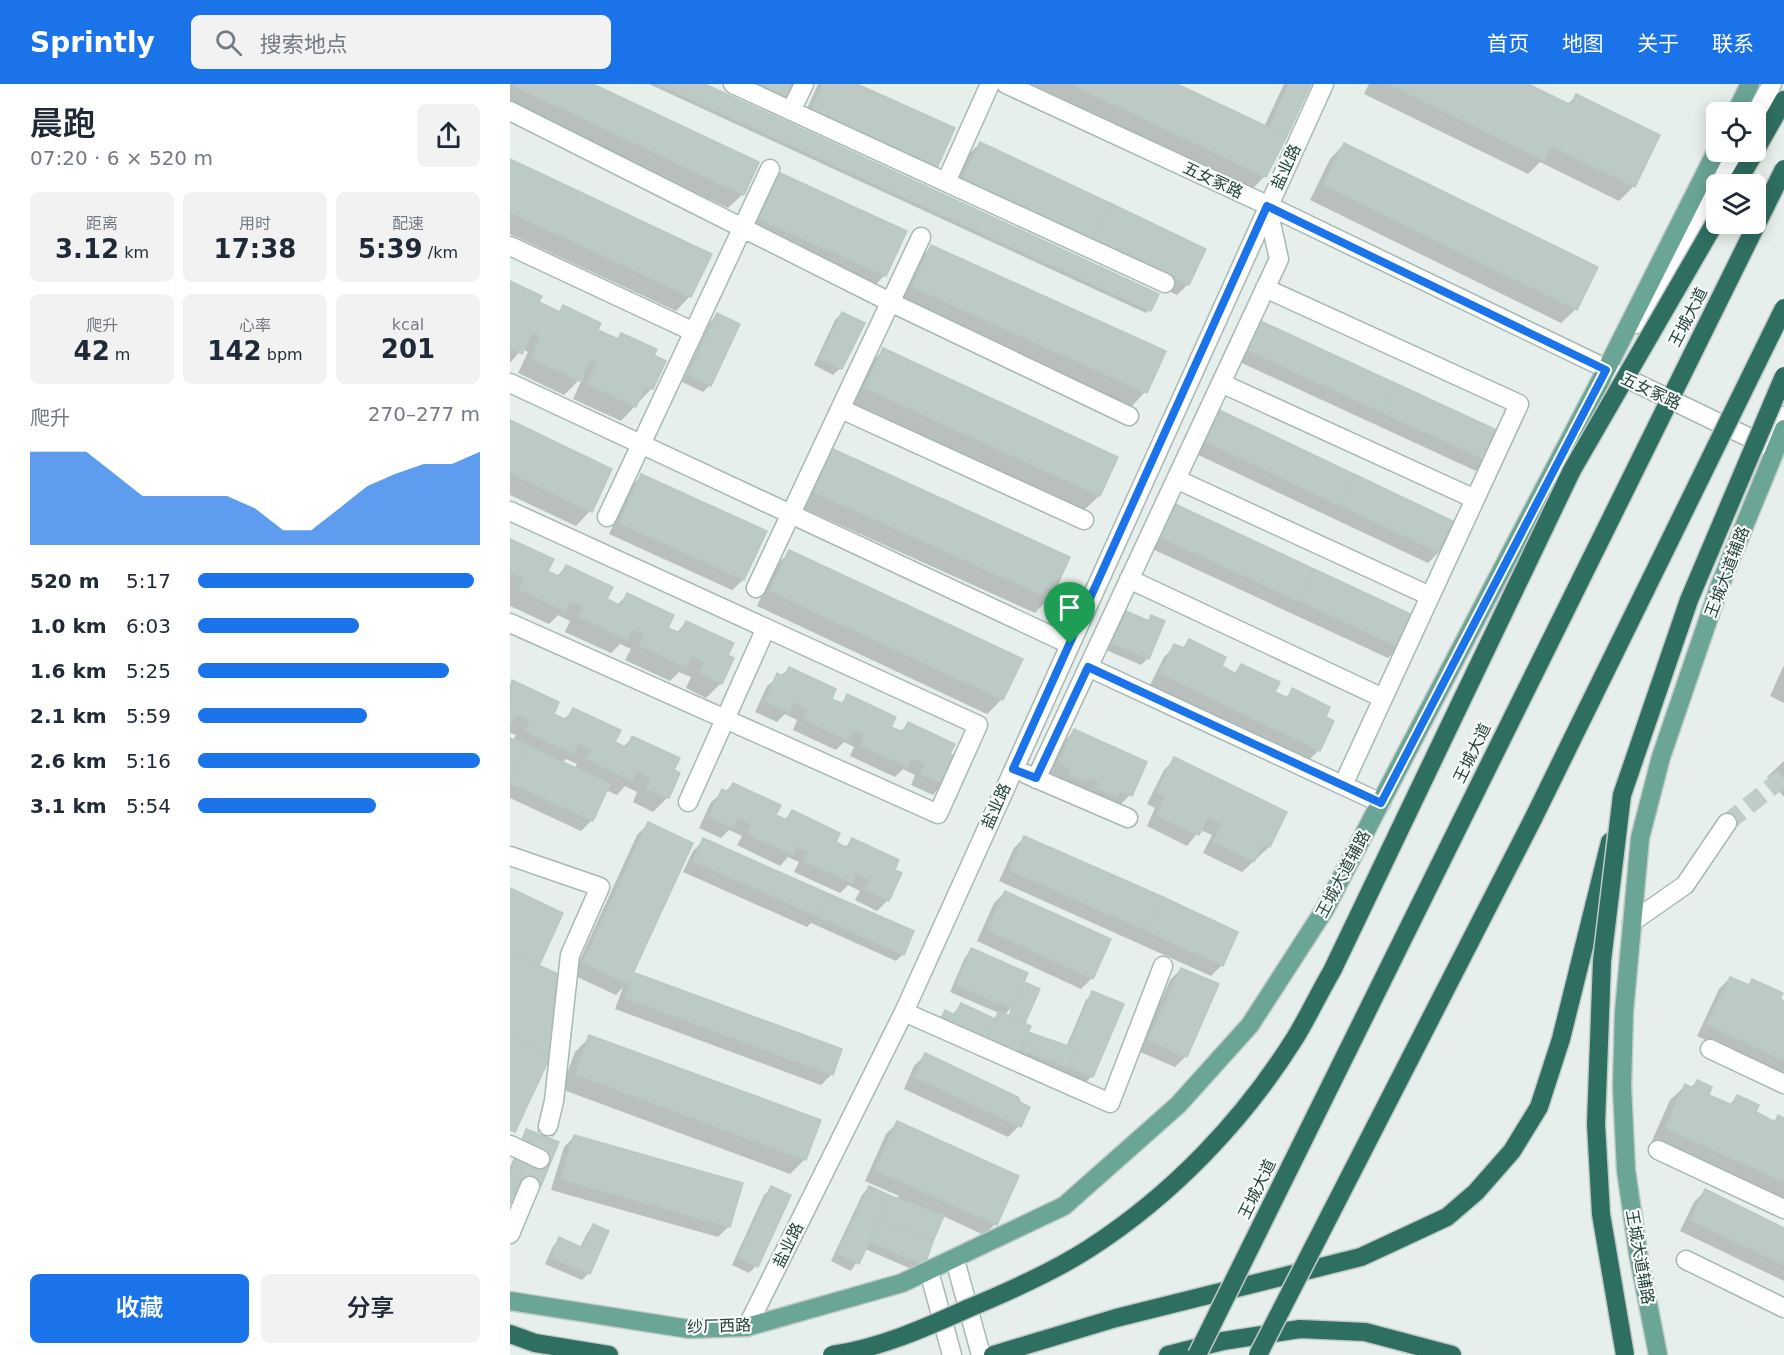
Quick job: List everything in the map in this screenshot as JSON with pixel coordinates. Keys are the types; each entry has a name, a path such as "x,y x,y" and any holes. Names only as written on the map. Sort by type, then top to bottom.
{"highway":[{"path":"1766,132 1784,100"},
{"name":"王城大道","path":"1197,1355 1784,169"},
{"path":"832,1355 904,1336 1012,1290 1090,1248 1156,1200 1215,1144 1295,1038 1332,971 1572,470 1708,234"},
{"path":"1258,1355 1533,819 1784,308"},
{"path":"993,1355 1116,1318 1362,1257 1447,1217 1476,1192 1512,1151 1539,1107 1561,1039 1622,795 1689,600 1784,376"},
{"path":"1622,795 1602,961 1596,1124 1601,1214 1625,1355"},
{"path":"1168,1355 1223,1341 1300,1329 1365,1332 1452,1355"},
{"path":"510,1334 535,1343 609,1355"}],"main road":[{"path":"1741,102 1750,84"},
{"name":"王城大道辅路","path":"955,1260 1064,1206 1178,1106 1250,1025 1326,909 1606,370 1711,162"},
{"name":"王城大道辅路","path":"1658,1355 1638,1253 1626,1170 1622,1087 1624,1012 1640,838 1661,757 1720,585 1784,429"},
{"name":"纱厂西路","path":"510,1301 689,1329 747,1327 902,1283 955,1260"}],"street":[{"path":"733,84 1165,283"},
{"path":"792,111 804,84"},
{"path":"946,182 990,84"},
{"name":"五女冢路","path":"1006,84 1267,206 1775,450"},
{"name":"盐业路","path":"747,1327 904,1012 1324,84"},
{"path":"1762,102 1772,84"},
{"path":"510,111 892,303 1129,416"},
{"path":"608,517 770,169"},
{"path":"1036,778 1279,259 1267,206"},
{"path":"1606,370 1677,262 1706,207"},
{"path":"756,588 892,303 921,237"},
{"path":"510,246 694,332"},
{"path":"1265,288 1519,404 1342,785"},
{"path":"510,383 1070,644"},
{"path":"1221,383 1475,499"},
{"path":"841,409 1084,520"},
{"path":"1775,450 1784,416"},
{"path":"1176,479 1430,596"},
{"path":"510,511 978,725 938,814 510,623"},
{"path":"1129,579 1383,698"},
{"path":"688,802 766,628"},
{"path":"1088,667 1381,803"},
{"path":"1013,769 1128,818"},
{"path":"1632,922 1685,885 1726,823"},
{"path":"510,856 600,887 570,955 554,1101 548,1126"},
{"path":"904,1012 1110,1103 1163,966"},
{"path":"1710,1049 1784,1084"},
{"path":"510,1145 540,1159"},
{"path":"1658,1150 1784,1209"},
{"path":"510,1234 530,1186"},
{"path":"955,1260 981,1355"},
{"path":"1686,1260 1784,1308"},
{"path":"929,1271 952,1355"}],"building":[{"path":"510,84 593,84 759,162 744,195"},
{"path":"658,84 705,84 1159,294 1151,311"},
{"path":"756,84 793,84 787,98"},
{"path":"823,84 857,84 955,128 937,168 811,111"},
{"path":"1071,84 1177,84 1287,136 1266,177"},
{"path":"1289,84 1311,84 1287,136 1269,128"},
{"path":"1388,84 1528,84 1571,105 1576,94 1660,135 1635,187 1551,146 1544,160"},
{"path":"980,142 1110,203 1092,240 963,178"},
{"path":"1344,143 1598,267 1577,310 1323,185"},
{"path":"510,159 712,254 691,297 510,212"},
{"path":"780,173 907,231 886,276 759,219"},
{"path":"1110,203 1206,249 1189,285 1092,240"},
{"path":"931,245 1166,351 1147,393 912,287"},
{"path":"510,281 542,296 539,302 560,312 563,305 601,323 598,330 618,339 621,333 657,349 654,355 666,361 653,389 646,386 636,407 587,384 597,363 590,360 580,381 531,358 541,337 532,332 522,354 510,348"},
{"path":"842,312 865,323 842,369 820,358"},
{"path":"717,313 740,324 711,386 688,375"},
{"path":"1256,319 1395,383 1381,412 1243,348"},
{"path":"883,348 1118,457 1100,496 865,388"},
{"path":"1395,383 1501,432 1488,461 1381,412"},
{"path":"1215,408 1356,475 1341,506 1200,439"},
{"path":"510,420 612,469 592,512 510,473"},
{"path":"833,449 1070,557 1051,599 814,492"},
{"path":"641,474 767,531 744,580 619,523"},
{"path":"1356,475 1455,522 1440,553 1341,506"},
{"path":"1173,503 1314,569 1299,601 1158,536"},
{"path":"510,539 554,559 548,571 560,577 566,565 613,587 607,599 621,606 627,593 674,615 668,628 680,633 686,621 734,643 728,655 734,658 722,684 699,673 705,662 691,656 686,667 639,645 644,634 632,629 627,639 578,617 583,606 570,600 565,611 519,589 524,578 511,572 510,575"},
{"path":"789,550 1023,659 1003,700 770,591"},
{"path":"1314,569 1415,616 1401,648 1299,601"},
{"path":"1126,611 1149,621 1151,615 1165,621 1149,659 1112,643"},
{"path":"1189,639 1226,657 1222,666 1236,674 1241,664 1280,682 1275,692 1288,698 1292,688 1330,707 1326,717 1334,721 1320,751 1160,673 1174,644 1184,648"},
{"path":"789,667 836,689 832,699 843,704 847,694 896,717 891,727 903,732 908,722 955,744 950,754 958,757 945,785 921,774 925,764 912,758 907,767 860,745 864,735 853,730 848,740 803,719 807,709 793,702 789,712 765,701 777,673 784,677"},
{"path":"512,680 559,702 554,714 567,720 573,708 621,730 615,742 627,748 632,736 680,758 674,770 680,773 669,798 646,788 651,777 637,771 632,781 586,759 591,749 578,743 574,754 525,731 530,720 517,715 510,724"},
{"path":"1074,729 1147,762 1132,796 1120,791 1117,797 1096,788 1099,782 1089,777 1086,783 1069,775 1071,769 1058,763"},
{"path":"510,738 527,745 510,783"},
{"path":"527,745 610,784 593,821 510,783"},
{"path":"1174,757 1287,812 1270,847 1263,844 1254,862 1213,842 1222,824 1208,817 1199,835 1156,815 1165,796 1157,792"},
{"path":"733,783 781,805 776,815 787,820 792,810 840,833 836,842 847,848 852,838 899,860 895,870 902,873 889,901 865,889 870,880 856,873 852,883 804,861 809,851 797,846 793,855 747,834 752,824 738,818 733,828 709,817 722,789 728,792"},
{"path":"648,822 693,843 628,984 583,963"},
{"path":"1024,836 1163,897 1147,931 1009,870"},
{"path":"703,838 829,894 819,917 693,861"},
{"path":"510,888 563,913 539,966 510,952"},
{"path":"1005,891 1111,939 1093,979 987,930"},
{"path":"829,894 914,931 904,955 819,917"},
{"path":"1163,897 1238,932 1223,966 1147,931"},
{"path":"971,948 1028,973 1012,1009 956,985"},
{"path":"510,952 560,975 551,1055 510,1036"},
{"path":"1181,968 1219,984 1187,1057 1148,1040"},
{"path":"635,973 842,1049 833,1075 625,998"},
{"path":"1730,977 1749,985 1752,979 1783,993 1780,999 1784,1001 1784,1061 1707,1024"},
{"path":"1024,982 1040,989 1025,1023 1009,1016"},
{"path":"1092,991 1124,1004 1093,1077 1069,1067 1077,1049 1069,1046"},
{"path":"961,1003 995,1019 986,1040 941,1019 945,1010 955,1015"},
{"path":"999,1011 1031,1026 1018,1054 986,1040"},
{"path":"1028,1032 1077,1049 1069,1067 1023,1051"},
{"path":"589,1035 821,1120 806,1160 575,1074"},
{"path":"510,1036 551,1055 515,1132 510,1130"},
{"path":"925,1053 1018,1097 1020,1102 1030,1107 1021,1127 914,1077"},
{"path":"1697,1080 1712,1087 1709,1095 1732,1105 1737,1095 1759,1105 1756,1112 1775,1122 1778,1115 1784,1118 1784,1182 1665,1128 1685,1084 1693,1088"},
{"path":"897,1121 1019,1176 997,1225 875,1170"},
{"path":"526,1129 559,1142 541,1186 510,1174"},
{"path":"574,1135 743,1183 730,1227 561,1179"},
{"path":"510,1175 521,1181 510,1204"},
{"path":"771,1186 791,1195 758,1267 738,1257"},
{"path":"869,1186 891,1196 859,1264 837,1254"},
{"path":"1705,1189 1784,1228 1784,1265 1690,1220"},
{"path":"891,1196 944,1216 933,1241 880,1221"},
{"path":"880,1221 933,1241 925,1265 870,1242"},
{"path":"593,1224 609,1231 590,1274 551,1257 559,1237 583,1248"}],"tunnel":[{"path":"1727,823 1784,777"},
{"path":"530,1186 548,1126"}],"route":[{"path":"1267,206 1606,370 1381,803 1088,667 1036,778 1013,769 1070,644 1267,206"}]}
